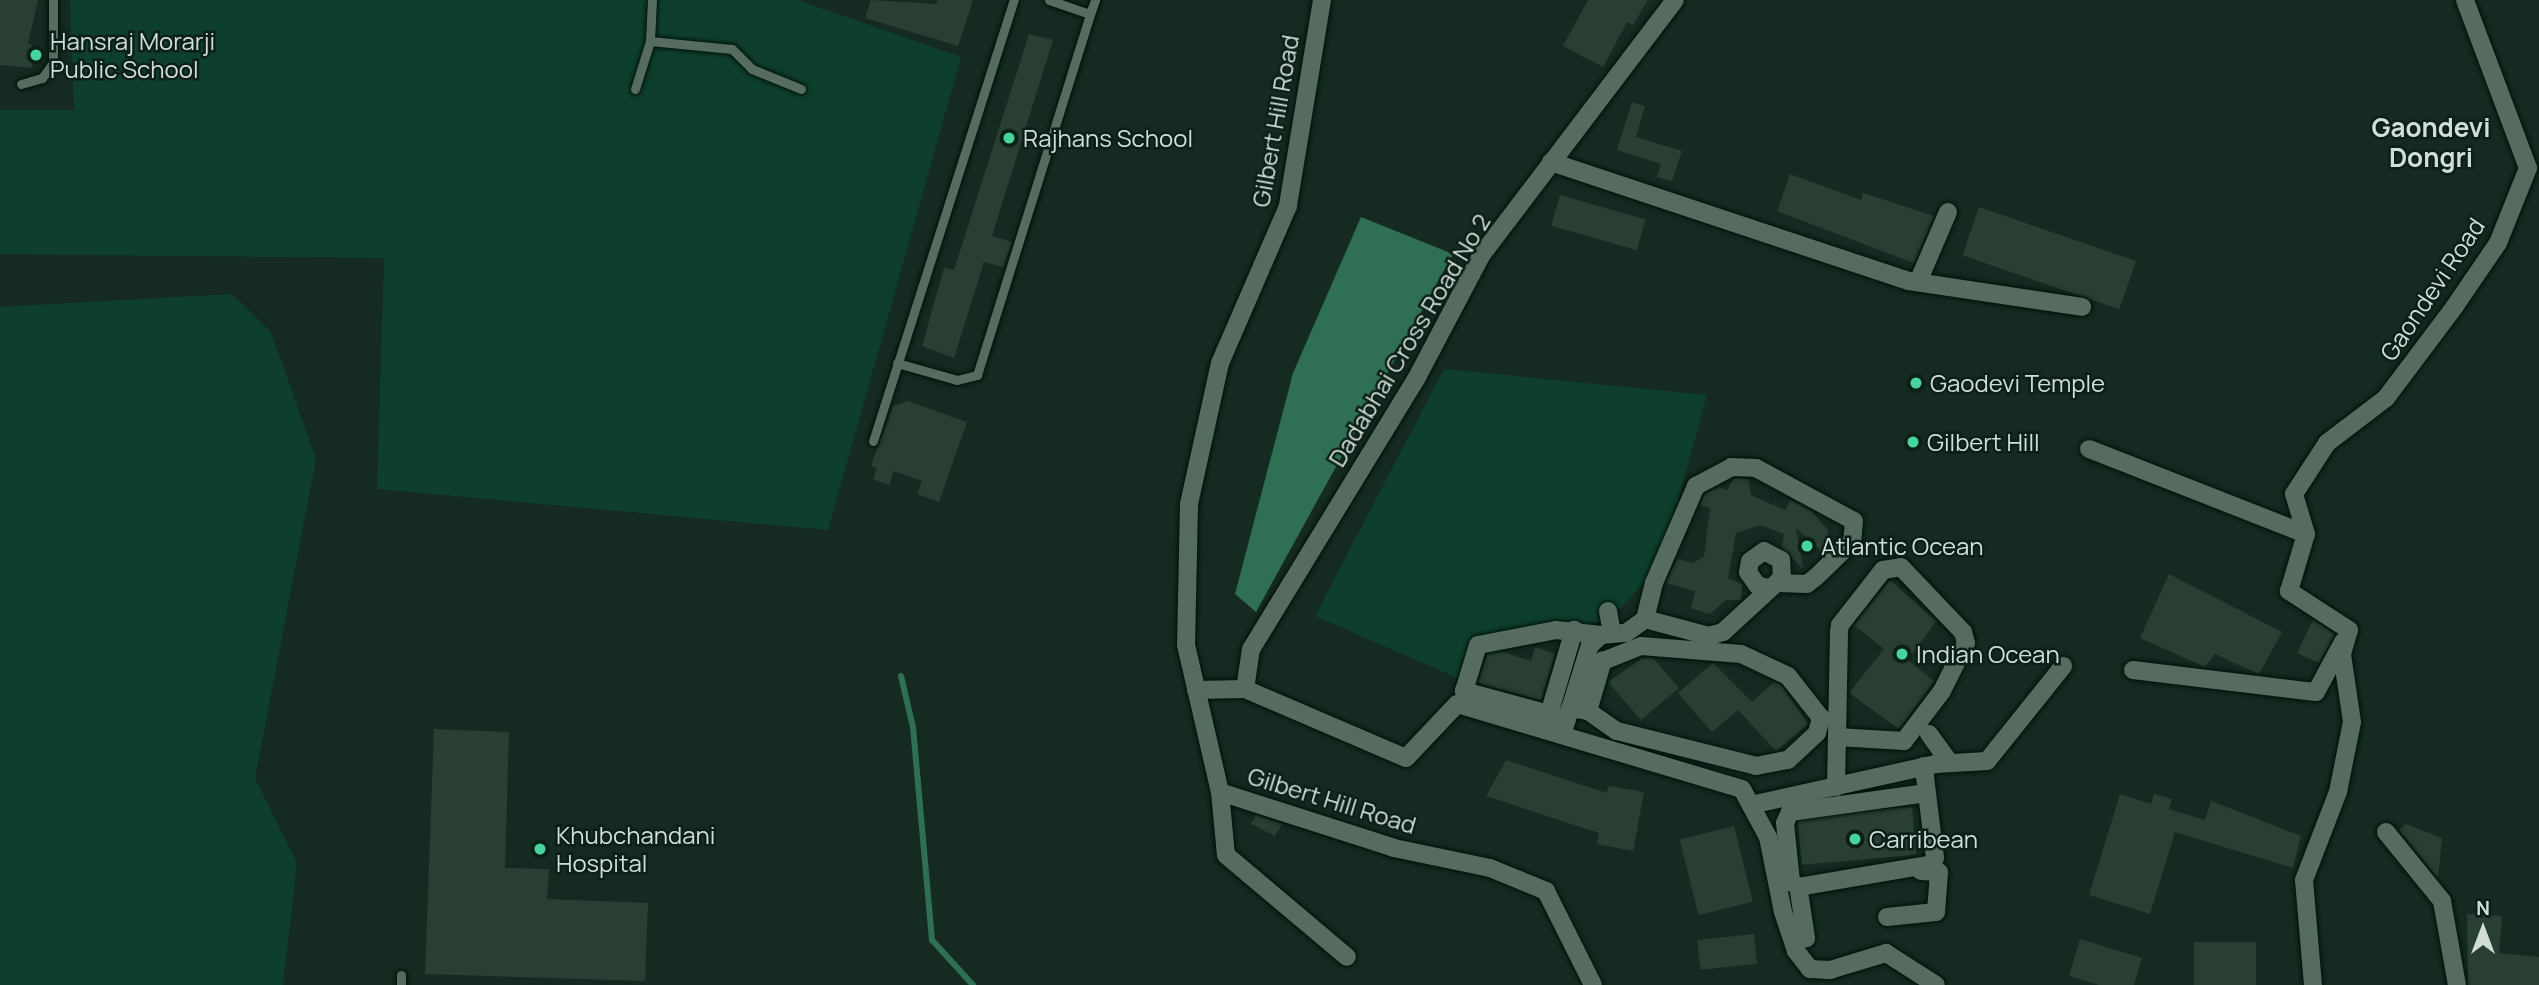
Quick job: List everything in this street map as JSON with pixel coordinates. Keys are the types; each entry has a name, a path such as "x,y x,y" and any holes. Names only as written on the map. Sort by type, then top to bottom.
{"street":[{"name":"Gilbert Hill Road","path":"1322,0 1288,206 1220,363 1188,504 1186,645 1220,792 1394,848 1490,868 1546,891 1593,985"},
{"name":"Dadabhai Cross Road No 2","path":"1245,689 1251,649 1416,379 1482,254 1675,0"},
{"name":"Gaondevi Road","path":"2306,534 2294,494 2327,443 2386,398 2455,306 2498,243 2528,168 2465,0"},
{"path":"1551,162 1918,282 2082,307"},
{"path":"1918,282 1948,212"},
{"path":"2090,449 2306,534 2289,591 2350,630"},
{"path":"1645,619 1716,634 1773,585 1807,584 1816,577 1852,542 1854,521 1756,468 1731,467 1696,486 1654,583 1645,619 1638,628 1606,634 1574,630 1479,644 1463,685 1464,691 1549,714 1572,713 1742,789 1768,837 1780,895 1796,951 1811,969 1830,970 1886,953 1936,985"},
{"path":"1836,787 1837,737 1840,625 1883,570 1901,567 1963,632 1966,643 1934,704 1904,741 1837,737"},
{"path":"1606,634 1608,611"},
{"path":"1549,714 1574,630"},
{"path":"2133,670 2316,692 2350,630"},
{"path":"2314,985 2304,880 2338,792 2352,722 2342,654 2350,630"},
{"path":"1572,713 1590,645 1606,634"},
{"path":"1196,690 1245,689 1406,758 1457,704 1572,713 1617,731 1756,765 1788,760 1819,726 1818,708 1788,676 1755,657 1642,646 1583,669"},
{"path":"1572,713 1603,660"},
{"path":"1751,805 1924,766 1949,762 1975,765 1998,754 2063,666"},
{"path":"1557,688 1572,713"},
{"path":"1929,733 1949,762"},
{"path":"1924,766 1927,793 1933,864 1799,887 1791,882 1785,823 1790,812 1927,793"},
{"path":"1220,792 1226,855 1347,957"},
{"path":"2386,832 2442,901 2457,985"},
{"path":"1780,895 1938,870 1936,912 1887,918"},
{"path":"1799,892 1805,938"}],"lane":[{"path":"21,84 42,78 53,63 53,0"},
{"path":"635,89 650,41 652,0"},
{"path":"873,441 1014,0"},
{"path":"1049,0 1090,15 1093,5"},
{"path":"897,363 957,380 977,375 1093,5"},
{"path":"650,41 732,49 752,69 801,89"}],"shaded area":[{"path":"70,0 798,0 961,57 828,530 377,489 384,258 0,254 0,110 74,110"},
{"path":"1361,217 1453,254 1256,612 1235,594 1293,373"},
{"path":"232,294 271,332 316,459 255,778 297,863 283,985 0,985 0,307"},
{"path":"1444,369 1707,395 1660,566 1611,618 1469,661 1460,679 1315,616"}],"building":[{"path":"0,0 38,0 28,43 36,48 31,68 0,65"},
{"path":"871,0 936,4 938,0 973,0 958,46 865,18"},
{"path":"1588,0 1648,0 1633,25 1627,22 1603,67 1563,46"},
{"name":"Rajhans School","path":"1029,34 1053,40 992,236 1012,242 1003,267 984,262 954,358 922,346 944,268 954,270"},
{"path":"1632,102 1645,106 1636,137 1682,151 1672,181 1657,177 1661,164 1617,150"},
{"path":"1790,174 1861,200 1863,193 1934,216 1914,263 1777,211"},
{"path":"1560,195 1646,220 1637,250 1551,226"},
{"path":"1979,207 2136,261 2119,309 1962,255"},
{"path":"908,401 967,422 939,502 917,494 922,481 894,471 889,485 873,479 877,468 871,466 893,406"},
{"name":"Atlantic Ocean","path":"1734,478 1748,479 1751,495 1768,503 1786,510 1790,500 1811,511 1828,530 1828,550 1824,553 1796,528 1803,569 1782,548 1784,534 1760,525 1736,533 1728,578 1742,584 1741,600 1726,600 1710,614 1691,608 1695,591 1666,583 1677,559 1693,563 1704,557 1710,508 1700,505 1705,494 1718,487 1727,490"},
{"path":"2169,574 2282,632 2259,674 2215,654 2205,667 2140,638"},
{"name":"Indian Ocean","path":"1890,580 1936,621 1908,660 1934,681 1899,729 1849,693 1884,649 1854,625"},
{"path":"2313,620 2335,634 2319,663 2297,653"},
{"path":"1535,647 1555,654 1541,700 1478,683 1487,655 1503,652 1531,661"},
{"path":"1643,658 1653,658 1679,688 1641,720 1608,682"},
{"path":"1713,663 1752,702 1774,682 1781,685 1808,724 1776,751 1738,710 1712,732 1678,693"},
{"path":"434,729 509,732 505,868 549,869 547,899 648,903 645,981 425,974"},
{"path":"1506,760 1607,793 1609,786 1644,792 1633,851 1597,844 1599,833 1486,796"},
{"path":"2120,794 2151,804 2154,794 2172,799 2169,809 2205,820 2211,801 2301,836 2293,868 2175,832 2150,914 2089,895"},
{"name":"Carribean","path":"1912,807 1916,855 1802,865 1797,817"},
{"path":"1256,815 1282,824 1275,836 1251,824"},
{"path":"2406,824 2442,838 2438,878 2399,830"},
{"path":"1734,826 1753,902 1699,915 1680,840"},
{"path":"2467,914 2502,916 2499,953 2539,957 2539,985 2468,985"},
{"path":"1754,934 1757,964 1700,970 1697,940"},
{"path":"2080,939 2142,958 2134,985 2099,985 2069,976"},
{"path":"2194,942 2256,942 2256,985 2194,985"}],"waterway":[{"path":"901,676 913,727 932,940 973,985"}],"place":[{"name":"Hansraj Morarji Public School","path":"36,55"},
{"name":"Rajhans School","path":"1009,138"},
{"name":"Gaodevi Temple","path":"1916,383"},
{"name":"Gilbert Hill","path":"1913,442"},
{"name":"Atlantic Ocean","path":"1807,546"},
{"name":"Indian Ocean","path":"1902,654"},
{"name":"Carribean","path":"1855,839"},
{"name":"Khubchandani Hospital","path":"540,849"}],"district":[{"name":"Gaondevi Dongri","path":"2431,143"}]}
